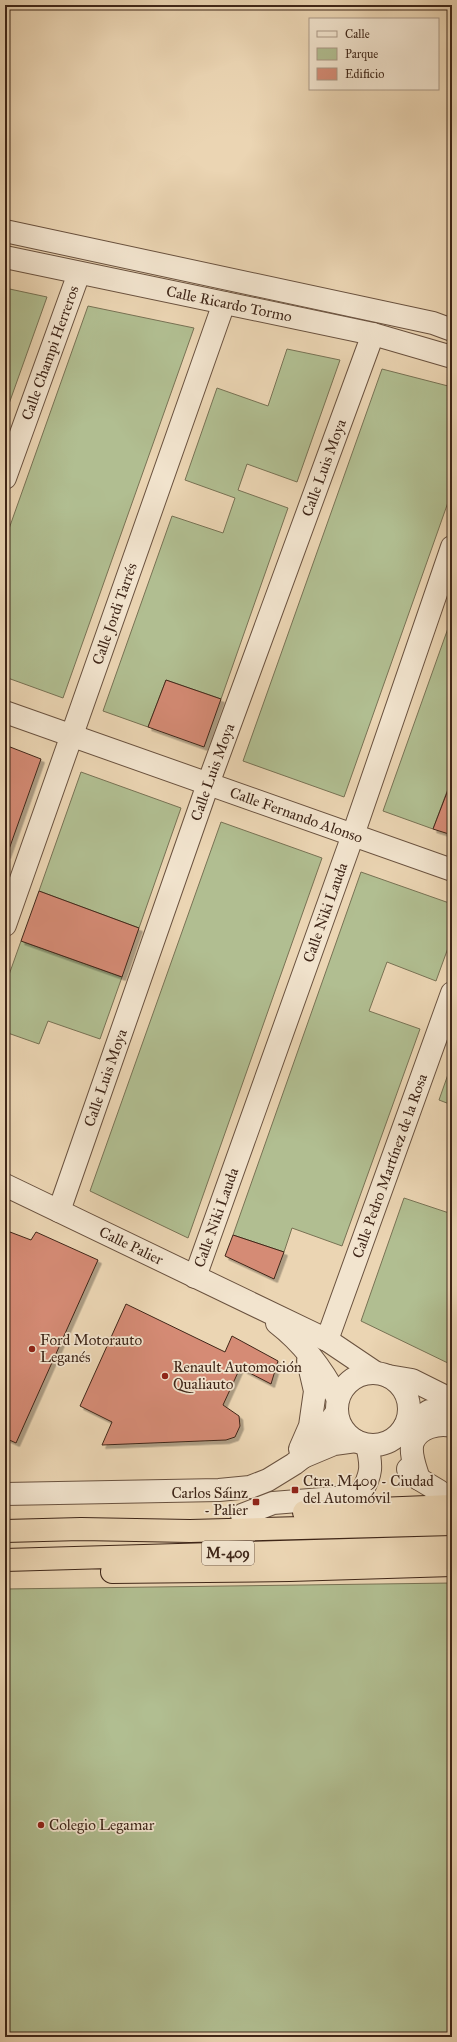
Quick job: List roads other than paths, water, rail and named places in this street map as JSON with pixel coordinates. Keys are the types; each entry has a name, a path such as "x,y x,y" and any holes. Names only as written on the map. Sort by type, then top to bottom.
{"highway":[{"name":"M-409","path":"81,1529 133,1520 242,1515 446,1498"},
{"name":"M-409","path":"5,1531 81,1529 190,1531 452,1524"},
{"name":"M-409","path":"5,1560 452,1547"},
{"name":"M-409","path":"5,1573 290,1570 452,1565"}],"street":[{"name":"Calle Ricardo Tormo","path":"5,231 433,323 452,330"},
{"name":"Calle Ricardo Tormo","path":"5,257 373,334 452,357"},
{"name":"Calle Champi Herreros","path":"5,478 79,273"},
{"name":"Calle Jordi Tarrés","path":"5,925 224,303"},
{"name":"Calle Luis Moya","path":"59,1211 208,784 373,334"},
{"name":"Calle Niki Lauda","path":"195,1277 353,835 452,547"},
{"name":"Calle Fernando Alonso","path":"5,712 452,870"},
{"name":"Calle Pedro Martínez de la Rosa","path":"327,1340 452,993"},
{"name":"Calle Palier","path":"5,1185 327,1340 382,1375 412,1380 452,1400"},
{"name":"Calle Palier","path":"258,1307 290,1333 305,1350 322,1371 338,1405"},
{"path":"299,1460 310,1426 315,1391 305,1350"},
{"path":"299,1460 338,1405 344,1388 352,1379 364,1374 382,1375 398,1383 405,1392 409,1403 409,1415 402,1430 402,1457 407,1467 419,1479 446,1498"},
{"path":"242,1515 273,1503 347,1497 361,1493 370,1478 371,1462 362,1443 344,1429 338,1405"},
{"path":"5,1494 219,1490 250,1487 268,1480 299,1460 334,1444 362,1443 378,1445 389,1441 429,1410 452,1412"},
{"path":"419,1479 412,1455 413,1442 423,1430 434,1426 452,1426"}],"place":[{"name":"Ford Motorauto Leganés","path":"32,1349"},
{"name":"Renault Automoción Qualiauto","path":"165,1376"},
{"name":"Ctra. M409 - Ciudad del Automóvil","path":"295,1490"},
{"name":"Carlos Sáinz - Palier","path":"256,1502"},
{"name":"Colegio Legamar","path":"41,1825"}]}
